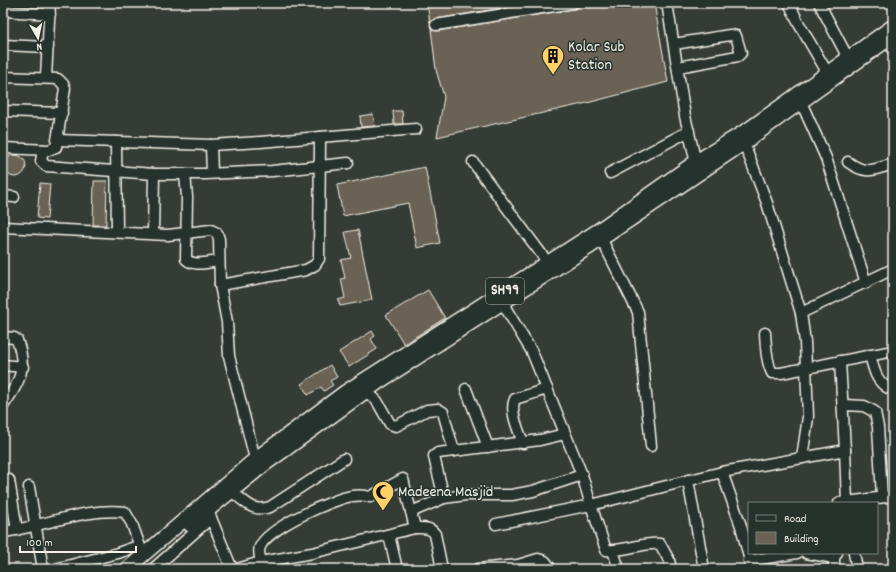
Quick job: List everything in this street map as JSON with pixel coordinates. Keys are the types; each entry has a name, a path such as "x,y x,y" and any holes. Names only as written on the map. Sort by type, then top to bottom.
{"main road":[{"name":"SH99","path":"697,167 744,143 891,37"},
{"name":"SH99","path":"138,569 207,510 264,465 366,391 500,299 599,235 697,167 827,72 848,58 891,37"},
{"name":"SH99","path":"127,569 140,551 207,510 255,459 345,392 500,299 548,263 599,235"}],"street":[{"path":"46,78 50,3"},
{"path":"436,25 573,3"},
{"path":"667,3 685,116 697,167"},
{"path":"789,3 827,72"},
{"path":"818,3 848,58"},
{"path":"3,12 50,14"},
{"path":"674,44 730,35 736,36 740,47 741,53 738,56 678,67"},
{"path":"3,45 48,46"},
{"path":"3,76 58,79 65,88 56,147 43,150 3,148"},
{"path":"801,102 826,158 866,283"},
{"path":"3,111 62,113"},
{"path":"57,140 211,145 416,128"},
{"path":"610,173 689,131"},
{"path":"220,285 306,270 316,265 319,259 320,137"},
{"path":"116,142 117,232"},
{"path":"744,143 767,203 801,312 806,368 808,417 802,458"},
{"path":"211,145 212,173"},
{"path":"43,150 41,161 46,166 154,174 272,171 348,163"},
{"path":"473,162 548,263"},
{"path":"848,162 858,169 865,171 893,164"},
{"path":"153,234 154,174"},
{"path":"185,174 186,259 189,263 219,261"},
{"path":"3,196 14,197"},
{"path":"3,227 153,234 186,233 211,230 217,233 219,239 220,285 227,322 229,356 255,459"},
{"path":"599,235 638,312 652,446"},
{"path":"801,312 866,283 893,269"},
{"path":"500,299 532,352 582,475 606,550 613,551 628,549 652,543 660,544 671,569"},
{"path":"765,333 767,356 772,373 781,373 893,350"},
{"path":"3,337 14,338 17,340 24,367 20,378 4,402"},
{"path":"870,355 876,376 881,384 888,388 893,387"},
{"path":"840,361 844,405 844,502 893,496"},
{"path":"3,365 24,367"},
{"path":"466,389 488,447"},
{"path":"523,442 514,412 515,399 547,389"},
{"path":"366,391 377,401 390,424 396,426 427,410 438,409 443,412 454,451"},
{"path":"844,405 864,406 875,412 878,427 882,498"},
{"path":"444,498 434,456 438,453 523,442 565,434"},
{"path":"496,524 591,505 722,472 845,450"},
{"path":"232,491 255,509 261,510 270,506 344,459"},
{"path":"722,472 745,525 748,549"},
{"path":"411,512 444,498 466,495 512,494 533,491 582,475"},
{"path":"3,478 9,480 17,530"},
{"path":"261,562 259,548 264,540 289,521 351,496 363,495 370,497 403,479 415,528"},
{"path":"688,480 704,569"},
{"path":"29,487 43,569"},
{"path":"3,532 35,526 73,516 114,510 125,512 132,524 140,551 118,553 55,569"},
{"path":"153,569 207,510 232,569"},
{"path":"237,569 261,562 389,535 415,528 432,529 435,534 442,569"},
{"path":"389,535 397,569"},
{"path":"613,551 619,569"},
{"path":"749,554 750,565 793,554"},
{"path":"821,554 836,555 834,569"},
{"path":"854,554 857,569"},
{"path":"482,569 519,567 538,559 545,561 551,566 552,569"}],"building":[{"path":"427,3 532,3 435,19 430,23"},
{"name":"Kolar Sub Station","path":"579,3 654,3 668,82 587,103 437,137 444,97 436,70 431,29 437,31 574,9 577,8"},
{"path":"393,111 402,111 403,124 394,124"},
{"path":"373,114 375,126 361,127 360,116"},
{"path":"15,155 23,158 26,166 23,174 15,177 7,174 4,166 7,158"},
{"path":"425,167 440,243 417,248 408,203 343,216 337,185"},
{"path":"94,181 107,181 106,225 93,225"},
{"path":"40,183 50,184 47,219 37,218"},
{"path":"358,230 372,300 340,306 338,300 345,298 341,279 345,278 341,260 351,258 345,232"},
{"path":"428,290 445,318 404,344 386,315"},
{"path":"372,331 375,336 371,339 377,349 349,367 339,352"},
{"path":"330,365 337,377 330,381 333,385 324,391 321,387 308,395 301,384"}],"place":[{"name":"Kolar Sub Station","path":"553,76"},
{"name":"Madeena Masjid","path":"383,512"}]}
